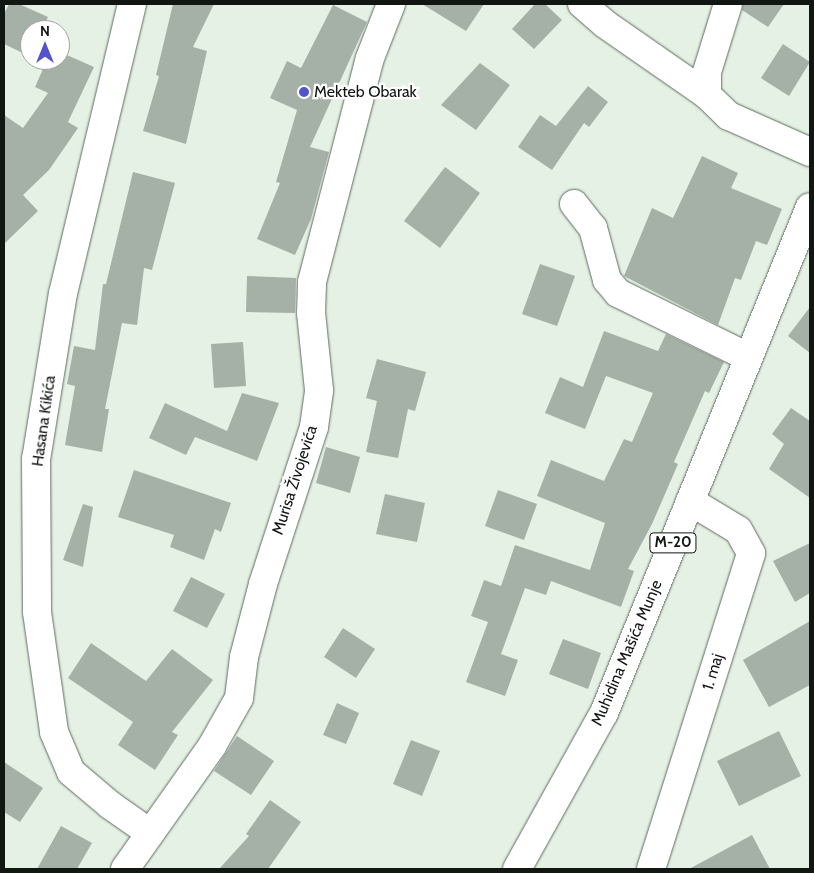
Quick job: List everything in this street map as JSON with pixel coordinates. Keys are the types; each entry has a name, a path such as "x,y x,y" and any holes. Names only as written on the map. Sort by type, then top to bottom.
{"street":[{"name":"Hasana Kikića","path":"132,4 63,293 36,459 37,612 54,732 72,772 110,805 150,833"},
{"name":"Murisa Živojevića","path":"125,869 212,746 239,698 244,657 268,566 314,427 319,390 311,313 312,282 370,58 391,4"},
{"path":"582,4 605,24 706,95 729,116 810,152"},
{"path":"706,95 707,72 728,4"},
{"path":"574,204 593,228 608,280 618,293 748,357"},
{"name":"Muhidina Mašića Munje","path":"517,869 604,713 810,207"},
{"name":"1. maj","path":"651,869 750,553 738,530 690,502"}],"building":[{"path":"9,4 19,4 48,17 47,20 20,20 20,52 4,44 4,14"},
{"path":"173,4 214,4 193,47 207,51 186,144 143,131 159,76 156,75"},
{"path":"422,4 484,4 466,31"},
{"path":"535,4 545,4 562,20 534,49 512,29"},
{"path":"743,4 784,4 768,27 742,10"},
{"path":"333,5 367,22 310,147 329,152 311,219 295,255 257,239 280,183 276,182 297,110 270,98 287,61 301,68"},
{"path":"783,44 810,62 789,96 761,78"},
{"path":"70,56 94,67 68,122 78,128 49,170 23,195 38,211 4,244 4,115 23,128 48,93 35,87 43,70 70,70"},
{"path":"480,63 510,85 476,130 441,105"},
{"path":"588,86 608,102 589,127 584,123 552,170 518,147 540,115 556,126"},
{"path":"702,156 738,173 731,188 782,209 767,245 756,241 741,280 735,278 718,325 624,276 652,208 673,218"},
{"path":"445,167 480,193 440,248 404,221"},
{"path":"133,172 175,183 152,270 144,268 137,325 122,323 105,409 109,409 102,452 65,445 75,386 67,384 74,346 95,350 103,284 106,284"},
{"path":"540,264 575,276 557,326 522,314"},
{"path":"247,276 296,278 295,313 246,312"},
{"path":"810,307 810,353 788,336"},
{"path":"604,331 658,351 666,334 724,362 709,393 705,391 674,462 678,464 652,524 628,569 634,571 621,607 551,581 546,595 525,588 501,654 518,660 505,696 466,682 488,622 471,616 484,580 501,586 515,545 590,570 605,523 537,496 551,460 604,481 624,439 632,442 653,393 606,376 585,429 545,413 560,377 583,387"},
{"path":"243,342 246,386 214,388 211,344"},
{"path":"377,359 426,372 415,411 408,409 398,458 366,452 377,401 366,398"},
{"path":"242,393 279,403 257,461 195,437 186,455 149,438 165,403 227,431"},
{"path":"791,408 810,421 810,498 769,469 784,444 772,434"},
{"path":"326,447 360,457 350,493 316,483"},
{"path":"134,470 231,503 221,532 215,529 204,560 170,547 174,535 118,517"},
{"path":"498,490 537,504 524,540 485,526"},
{"path":"385,494 425,503 417,542 376,534"},
{"path":"83,504 93,507 83,567 63,560"},
{"path":"810,543 810,593 795,602 773,561"},
{"path":"191,577 225,594 207,628 173,611"},
{"path":"810,621 810,685 769,707 743,660"},
{"path":"343,628 375,649 356,678 324,657"},
{"path":"563,639 601,653 588,689 549,674"},
{"path":"91,643 146,681 172,649 213,680 172,732 178,735 155,770 118,745 133,722 68,678"},
{"path":"337,703 359,713 346,744 323,735"},
{"path":"779,731 801,776 739,806 717,761"},
{"path":"237,736 274,761 251,795 214,771"},
{"path":"411,740 440,751 422,796 393,784"},
{"path":"4,762 43,788 20,822 4,812"},
{"path":"270,800 301,822 268,869 219,869 249,836 246,834"},
{"path":"61,826 92,843 77,869 37,869"},
{"path":"752,835 770,869 689,869"}],"place":[{"name":"Mekteb Obarak","path":"304,92"}]}
